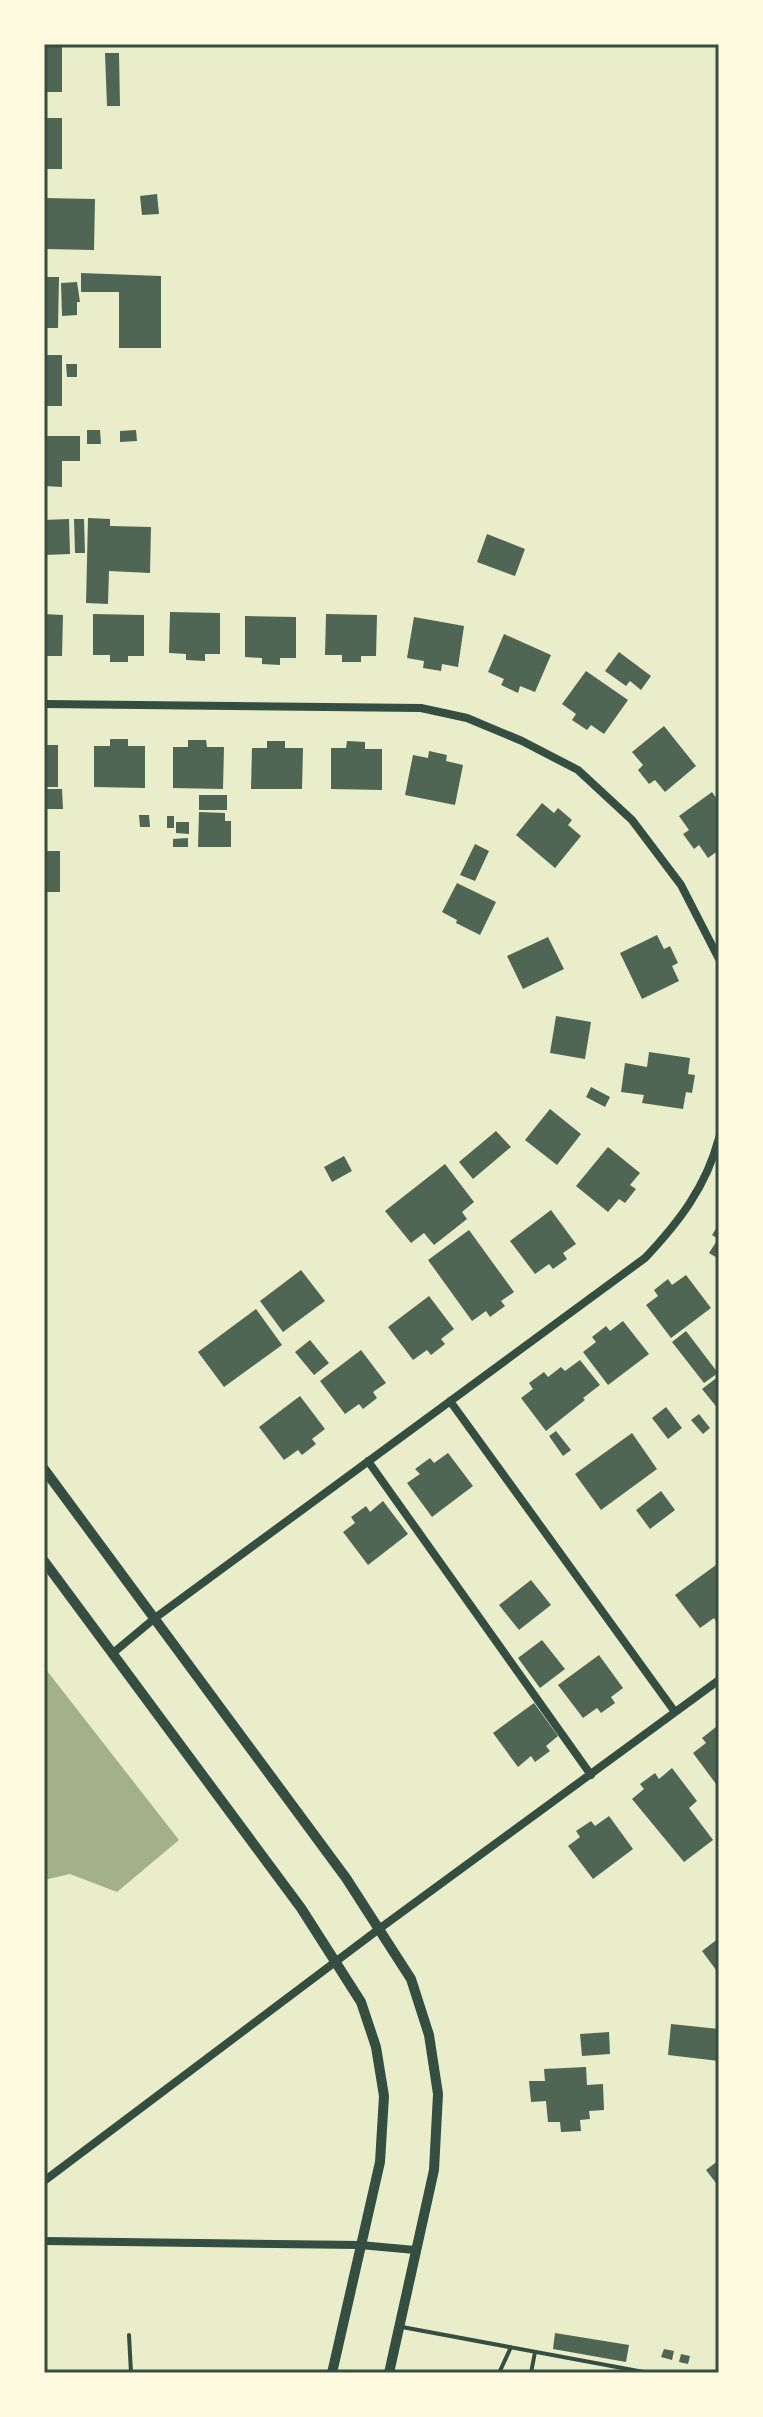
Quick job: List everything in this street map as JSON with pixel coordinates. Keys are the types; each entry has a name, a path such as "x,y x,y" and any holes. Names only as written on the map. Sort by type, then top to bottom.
{"street":[{"path":"44,704 421,708 467,718 522,741 578,770 632,820 681,885 719,959"},
{"path":"113,1653 155,1618 645,1258 679,1221 712,1163 719,1138"},
{"path":"450,1401 675,1712"},
{"path":"368,1461 591,1775"},
{"path":"44,1469 346,1878 411,1979 429,2035 438,2094 434,2170 389,2373"},
{"path":"44,1561 301,1908 361,2002 376,2047 384,2096 380,2162 332,2373"},
{"path":"44,2181 379,1929 719,1680"},
{"path":"44,2241 360,2245 415,2250"}],"lane":[{"path":"399,2327 649,2373"},
{"path":"129,2335 131,2373"},
{"path":"499,2373 511,2347"},
{"path":"531,2373 535,2352"}],"shaded area":[{"path":"44,1667 179,1840 117,1892 70,1874 44,1880"}],"building":[{"path":"44,44 62,44 62,92 44,92"},
{"path":"105,53 119,53 120,106 107,106"},
{"path":"44,118 62,118 62,169 44,169"},
{"path":"157,194 159,214 142,215 140,196"},
{"path":"44,198 95,199 94,250 44,249"},
{"path":"81,273 161,276 161,348 119,348 119,292 81,292"},
{"path":"44,277 59,277 58,328 44,328"},
{"path":"77,282 80,302 77,302 77,315 62,316 61,283"},
{"path":"44,355 62,355 62,406 44,406"},
{"path":"66,364 77,364 77,377 67,377"},
{"path":"87,430 100,430 101,444 87,444"},
{"path":"136,430 137,441 120,442 120,431"},
{"path":"44,436 80,436 80,461 62,461 62,487 44,486"},
{"path":"88,518 110,519 110,526 151,527 150,573 109,571 108,604 86,603"},
{"path":"69,519 70,554 44,555 44,520"},
{"path":"74,519 84,519 85,553 75,553"},
{"path":"487,534 525,549 515,576 477,562"},
{"path":"170,612 220,613 220,654 205,654 205,661 186,660 186,654 169,653"},
{"path":"44,614 63,615 62,656 44,656"},
{"path":"93,614 144,615 144,656 128,656 128,662 110,662 110,655 93,655"},
{"path":"326,614 377,615 376,656 361,656 361,662 342,662 342,655 325,655"},
{"path":"245,616 296,617 296,658 280,658 280,665 262,664 262,658 245,657"},
{"path":"414,617 464,626 458,667 442,664 441,671 423,668 424,661 407,658"},
{"path":"504,634 551,655 535,692 520,686 518,693 501,685 504,679 488,672"},
{"path":"619,652 651,676 641,690 630,681 626,686 605,671"},
{"path":"586,671 628,700 604,734 591,725 587,730 572,720 576,714 562,704"},
{"path":"664,726 696,766 665,792 655,780 649,784 638,770 643,765 632,752"},
{"path":"110,739 128,739 128,746 145,746 145,788 94,787 94,746 110,746"},
{"path":"188,740 206,740 207,747 224,747 223,789 173,788 173,747 188,747"},
{"path":"267,741 285,741 285,748 303,748 302,789 251,789 252,748 267,748"},
{"path":"347,741 365,742 365,749 382,749 382,790 331,789 331,748 346,748"},
{"path":"44,745 58,745 58,787 44,787"},
{"path":"429,751 447,755 446,761 463,765 455,805 405,795 413,755 428,758"},
{"path":"44,789 62,789 63,809 44,809"},
{"path":"712,792 719,802 719,850 708,858 699,845 694,849 683,834 689,830 679,816"},
{"path":"199,795 227,795 227,810 199,810"},
{"path":"542,803 554,813 558,808 572,820 568,825 581,836 555,868 516,835"},
{"path":"199,812 225,813 225,821 231,821 231,847 198,847"},
{"path":"139,815 149,815 150,827 140,827"},
{"path":"167,816 174,816 174,828 167,828"},
{"path":"176,822 189,822 189,834 176,833"},
{"path":"188,838 188,847 173,847 173,839"},
{"path":"475,844 489,851 475,881 460,875"},
{"path":"44,851 60,851 60,892 44,892"},
{"path":"457,883 496,902 480,935 442,912"},
{"path":"657,935 664,949 670,946 678,963 672,966 679,981 642,999 620,953"},
{"path":"548,937 564,969 523,989 507,956"},
{"path":"556,1016 591,1022 585,1059 550,1053"},
{"path":"649,1052 690,1058 688,1074 695,1075 692,1093 686,1092 683,1109 642,1103 644,1095 621,1092 625,1063 647,1067"},
{"path":"591,1087 610,1097 605,1107 586,1097"},
{"path":"550,1109 581,1134 557,1165 525,1140"},
{"path":"496,1131 511,1147 473,1179 459,1162"},
{"path":"608,1147 640,1173 630,1185 636,1189 625,1203 619,1199 608,1212 576,1186"},
{"path":"344,1156 352,1171 332,1182 324,1167"},
{"path":"445,1164 474,1202 462,1212 467,1219 434,1245 424,1233 411,1243 385,1211"},
{"path":"551,1210 576,1244 563,1253 567,1259 553,1269 549,1264 535,1274 510,1241"},
{"path":"719,1224 719,1259 709,1253 718,1239 712,1235"},
{"path":"469,1230 514,1292 501,1301 505,1306 490,1317 486,1311 472,1321 428,1260"},
{"path":"301,1270 325,1301 283,1332 260,1301"},
{"path":"686,1275 711,1308 671,1338 646,1305 658,1296 654,1290 668,1279 672,1285"},
{"path":"429,1296 454,1329 441,1339 445,1344 431,1355 427,1350 413,1360 388,1327"},
{"path":"256,1309 282,1345 224,1387 198,1352"},
{"path":"623,1321 649,1354 608,1385 583,1352 596,1342 592,1337 606,1326 610,1331"},
{"path":"686,1331 718,1373 704,1383 672,1342"},
{"path":"310,1340 329,1363 314,1375 295,1352"},
{"path":"361,1350 386,1383 373,1392 377,1398 363,1409 359,1404 345,1414 320,1381"},
{"path":"580,1360 600,1385 546,1431 521,1398 533,1389 529,1383 544,1372 548,1377 561,1367 565,1371"},
{"path":"719,1376 719,1410 702,1389"},
{"path":"300,1396 325,1429 312,1439 316,1444 302,1455 298,1450 284,1460 259,1427"},
{"path":"666,1407 682,1428 668,1439 652,1418"},
{"path":"699,1414 710,1428 703,1434 691,1420"},
{"path":"556,1431 571,1450 563,1456 549,1436"},
{"path":"632,1433 657,1469 601,1510 575,1474"},
{"path":"448,1453 473,1486 432,1517 407,1483 420,1474 415,1469 430,1458 434,1463"},
{"path":"661,1491 675,1510 650,1529 636,1510"},
{"path":"383,1501 408,1534 368,1565 343,1532 355,1523 351,1517 366,1506 370,1512"},
{"path":"716,1565 719,1569 719,1626 714,1618 700,1628 675,1595"},
{"path":"531,1580 551,1605 519,1630 499,1605"},
{"path":"542,1640 565,1669 540,1688 518,1658"},
{"path":"599,1655 623,1688 611,1697 615,1703 601,1713 597,1708 583,1718 558,1685"},
{"path":"534,1703 558,1736 546,1746 550,1751 535,1762 531,1756 518,1767 493,1733"},
{"path":"716,1727 719,1731 719,1788 693,1753 706,1743 702,1738"},
{"path":"672,1768 697,1801 689,1808 713,1840 684,1862 632,1799 644,1789 640,1784 655,1773 659,1779"},
{"path":"609,1816 633,1849 593,1879 568,1846 580,1837 576,1831 591,1821 595,1826"},
{"path":"719,1938 719,1974 702,1951"},
{"path":"671,2024 719,2029 719,2061 668,2055"},
{"path":"609,2032 610,2054 582,2056 580,2034"},
{"path":"586,2067 587,2085 603,2084 604,2110 589,2111 590,2119 580,2120 581,2131 561,2132 560,2122 548,2122 546,2101 531,2102 529,2081 545,2081 544,2069"},
{"path":"719,2160 719,2187 706,2170"},
{"path":"555,2333 629,2345 626,2362 553,2349"},
{"path":"664,2349 674,2351 672,2360 661,2357"},
{"path":"681,2354 690,2356 688,2364 679,2362"}]}
